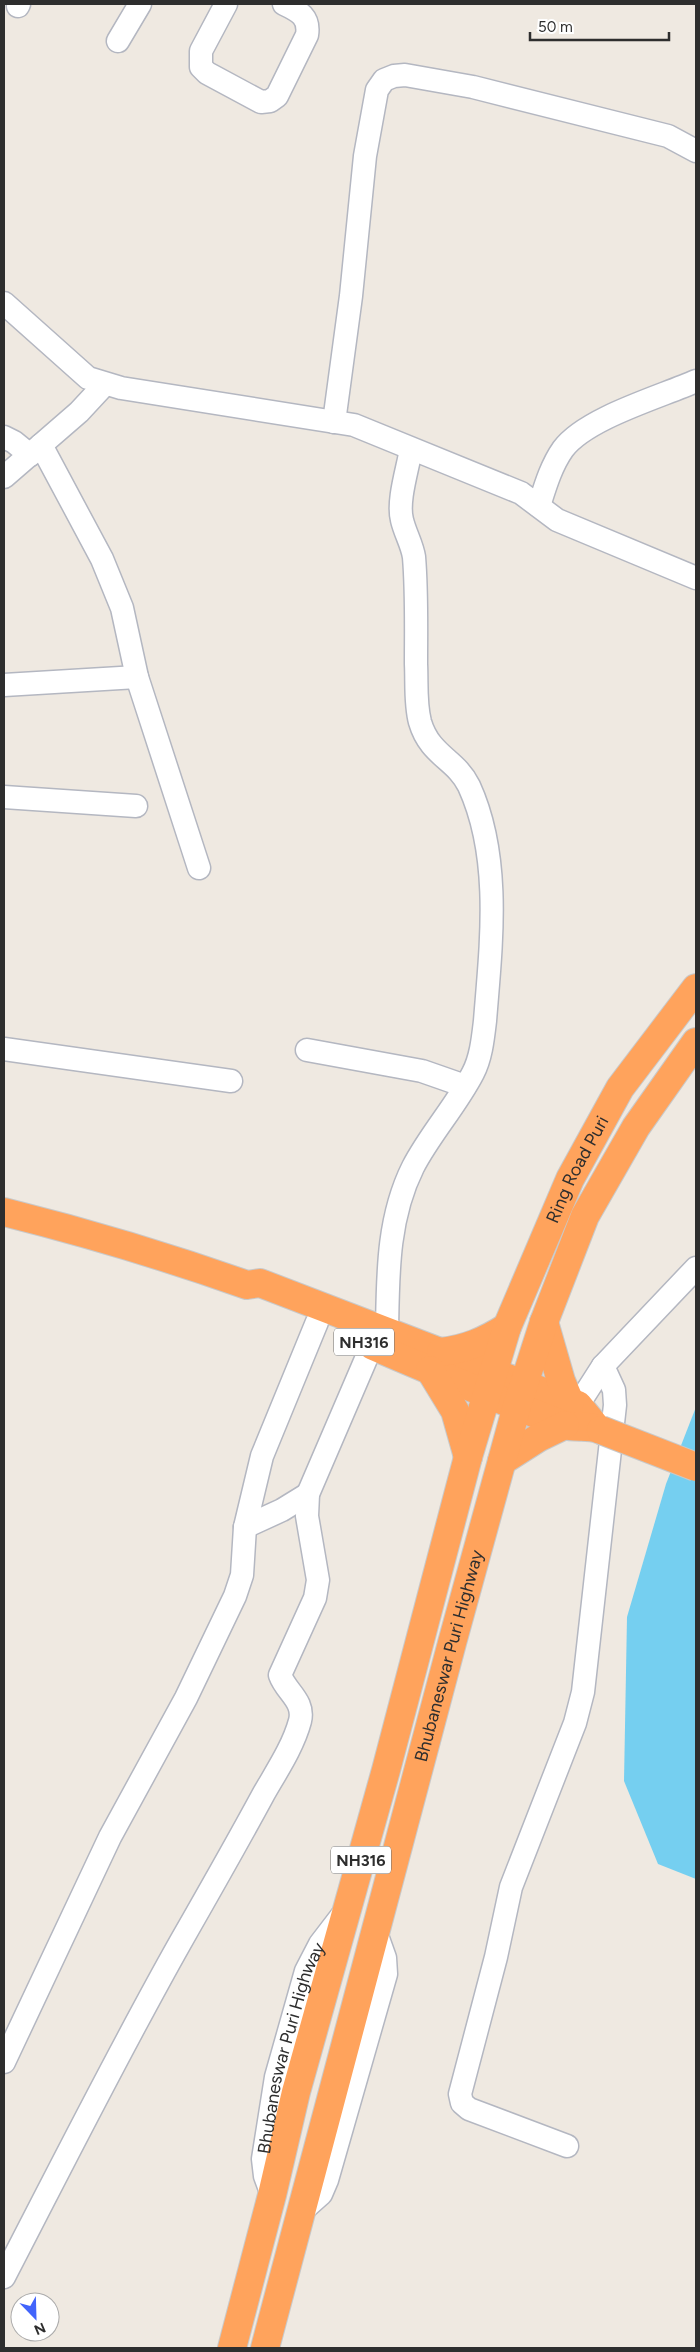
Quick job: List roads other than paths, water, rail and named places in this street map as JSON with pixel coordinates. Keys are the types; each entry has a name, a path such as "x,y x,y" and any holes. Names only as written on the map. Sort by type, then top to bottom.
{"highway":[{"name":"Ring Road Puri","path":"490,1383 507,1327 570,1179 620,1088 696,988"},
{"name":"Ring Road Puri","path":"520,1394 544,1322 585,1216 636,1128 696,1042"},
{"name":"NH316","path":"4,1212 111,1239 247,1285 260,1283 380,1339 490,1383 571,1410 570,1427 598,1428 696,1466"},
{"name":"NH316","path":"247,1285 255,1297 317,1322 380,1339"},
{"path":"502,1461 538,1438 571,1410 544,1322"},
{"path":"468,1457 455,1411 435,1361 470,1347 507,1327"},
{"name":"Bhubaneswar Puri Highway","path":"232,2348 272,2195 296,2092 386,1770 468,1457 490,1383"},
{"name":"Bhubaneswar Puri Highway","path":"265,2348 325,2116 520,1394"}],"street":[{"path":"118,40 140,4"},
{"path":"226,4 201,51 201,67 207,73 262,102 270,101 276,96 307,35 309,25 305,17 284,4"},
{"path":"334,422 351,296 365,156 377,90 384,80 394,76 405,76 473,87 668,136 696,151"},
{"path":"4,303 88,378 105,384 354,425 520,493 557,520 696,578"},
{"path":"539,506 550,473 564,448 586,429 696,381"},
{"path":"4,477 79,412 105,384"},
{"path":"4,437 35,450 102,559 114,587 130,639 138,677 199,868"},
{"path":"4,2277 139,2016 233,1850 289,1747 300,1720 301,1709 299,1702 284,1686 280,1675 315,1598 318,1580 307,1516 308,1494 380,1339 390,1238 398,1208 413,1168 474,1072 480,1052 484,1024 490,932 488,849 479,808 467,782 452,764 435,751 427,739 420,721 417,697 414,557 412,543 402,520 401,508 411,449"},
{"path":"4,685 138,677"},
{"path":"4,801 136,806"},
{"path":"4,1049 231,1081"},
{"path":"307,1050 422,1070 465,1086"},
{"path":"571,1410 594,1376 696,1268"},
{"path":"4,2062 110,1837 186,1698 235,1596 242,1576 245,1527 262,1456 317,1322"},
{"path":"566,2146 469,2109 462,2103 460,2094 496,1957 511,1887 575,1723 583,1692 615,1405 614,1390 603,1366"},
{"path":"245,1527 282,1510 308,1494"}],"water":[{"path":"696,1407 696,1879 658,1864 624,1781 627,1617 666,1484"}]}
